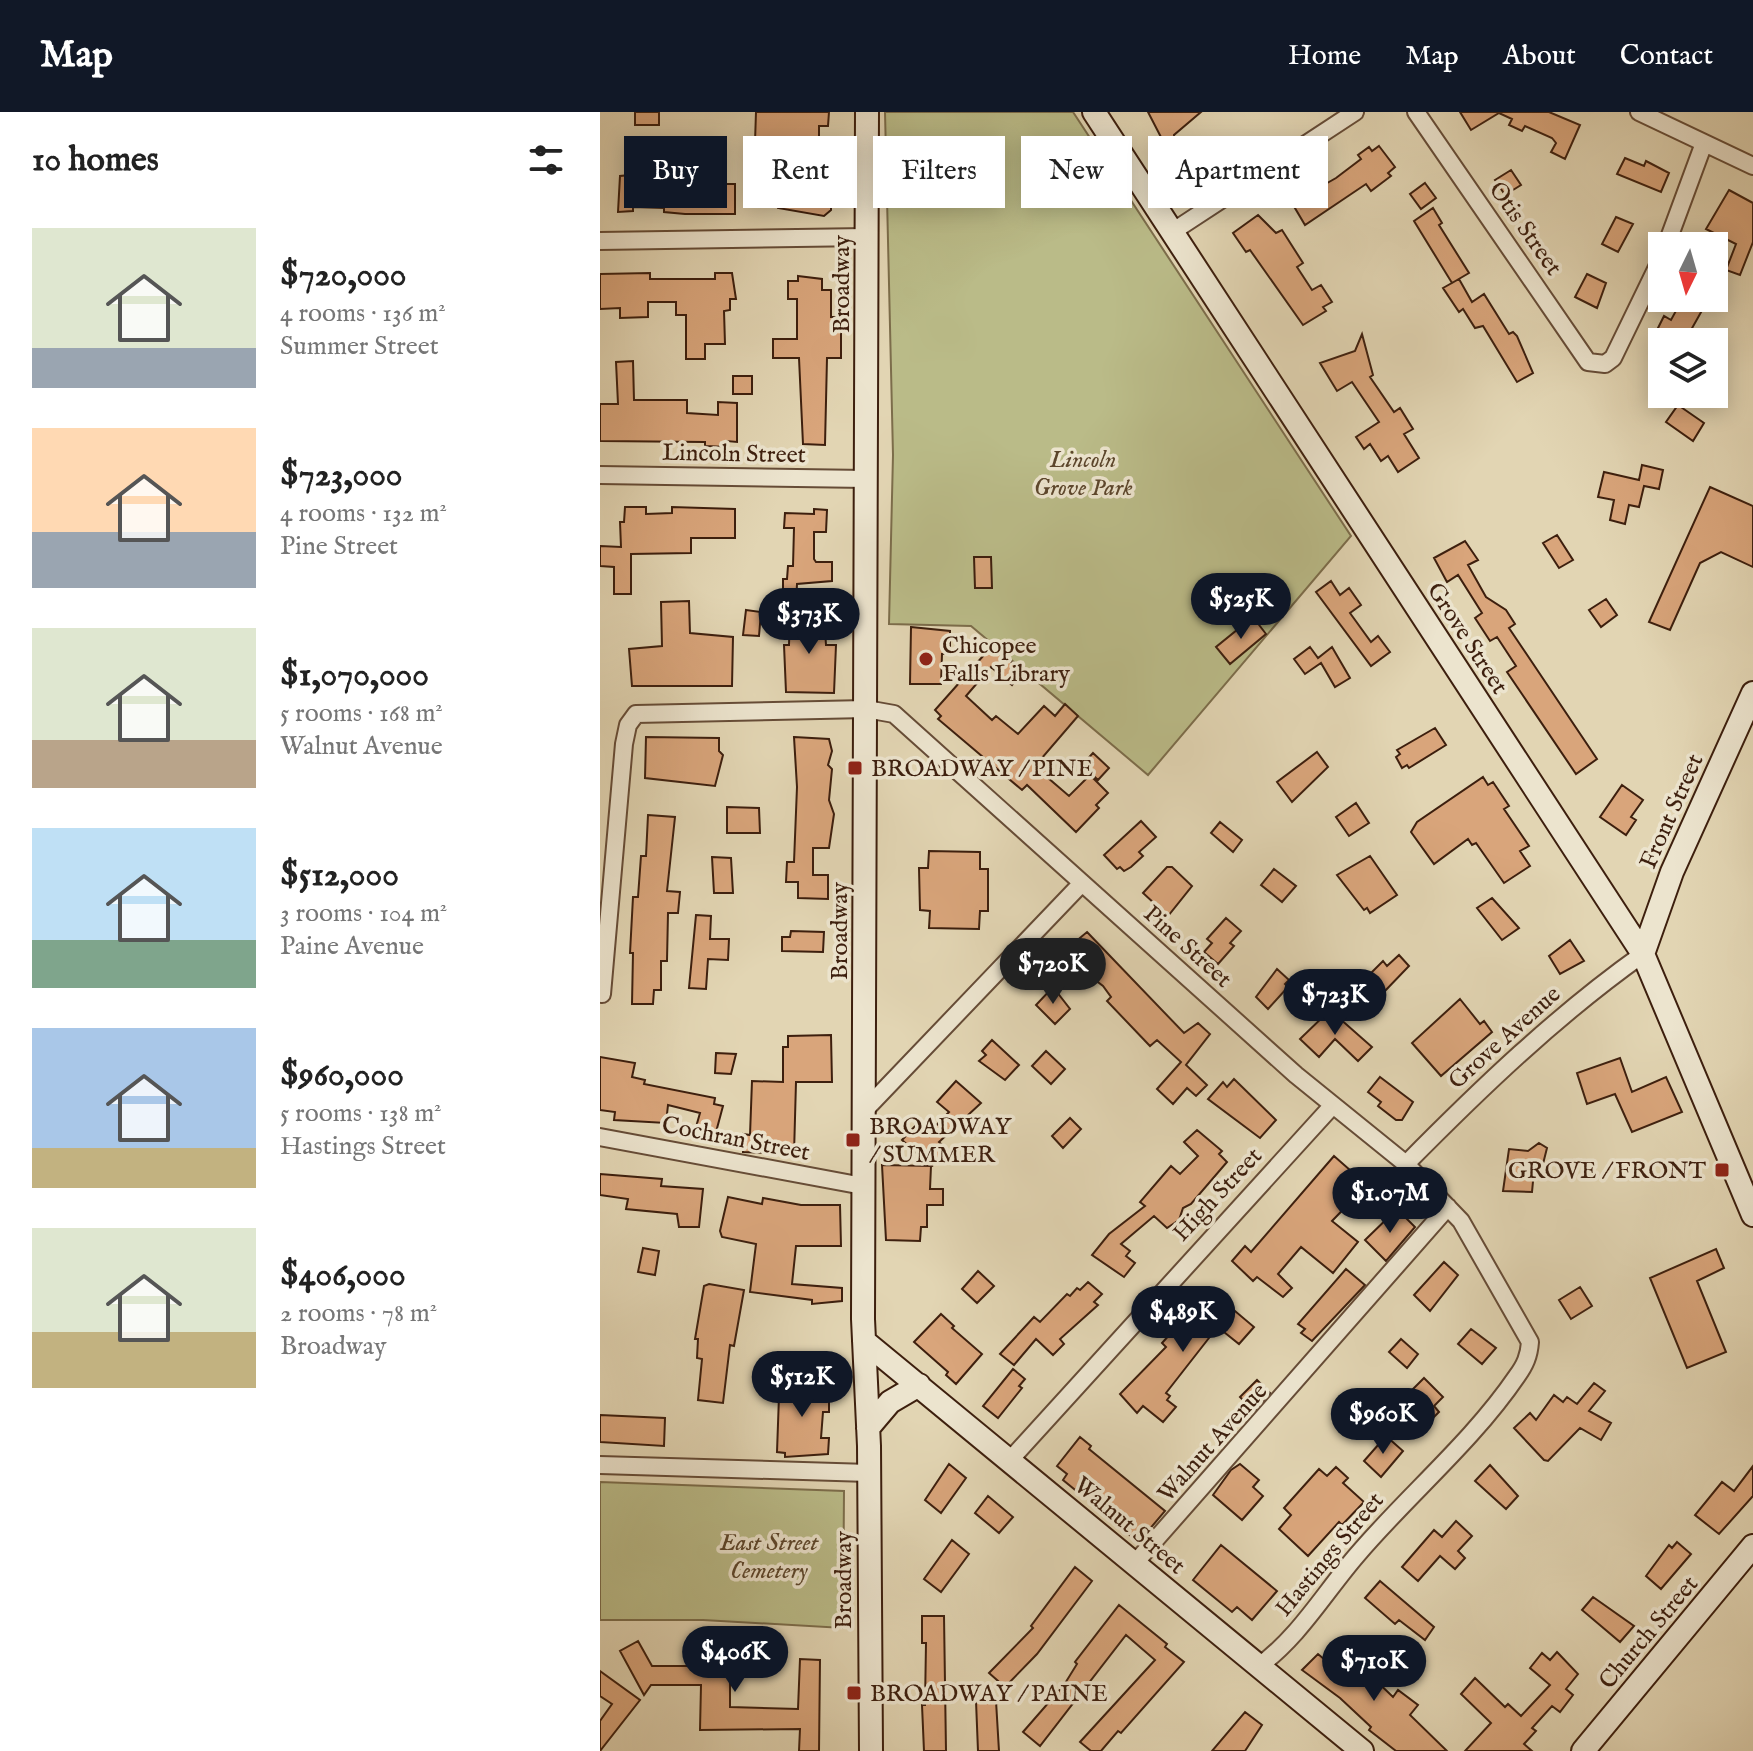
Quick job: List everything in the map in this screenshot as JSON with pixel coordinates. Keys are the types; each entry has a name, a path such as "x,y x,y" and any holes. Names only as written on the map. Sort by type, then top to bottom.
{"main road":[{"name":"Broadway","path":"867,112 863,1186 871,1751"},
{"name":"Grove Street","path":"1094,112 1643,954 1753,1215"},
{"name":"Front Street","path":"1643,954 1672,872 1753,693"},
{"name":"Walnut Street","path":"864,1341 1362,1751"},
{"path":"868,1428 890,1402 919,1385"},
{"name":"Church Street","path":"1583,1751 1753,1546"}],"street":[{"path":"1172,232 1355,112"},
{"name":"Otis Street","path":"1416,112 1588,362 1600,365 1613,358 1648,286"},
{"path":"1639,112 1753,166"},
{"path":"1671,232 1704,143"},
{"path":"600,241 867,237"},
{"name":"Lincoln Street","path":"600,475 867,479"},
{"path":"602,994 624,744 628,725 636,714 866,709"},
{"name":"Pine Street","path":"866,709 894,714 1333,1105 1406,1164 1461,1221 1493,1275"},
{"path":"864,1111 1082,883"},
{"name":"Grove Avenue","path":"1406,1164 1544,1032 1593,989 1643,954"},
{"name":"High Street","path":"1010,1460 1333,1105"},
{"name":"Cochran Street","path":"600,1137 863,1186"},
{"name":"Walnut Avenue","path":"1135,1563 1448,1207"},
{"name":"Hastings Street","path":"1259,1666 1285,1643 1356,1555 1516,1377 1529,1356 1530,1342 1493,1275"},
{"path":"600,1465 869,1473"}],"green space":[{"name":"Lincoln Grove Park","path":"885,112 1073,112 1089,136 1021,136 1021,208 1132,208 1132,202 1351,536 1148,775 971,626 889,624 893,455 887,208 1005,208 1005,136 886,136"},
{"name":"East Street Cemetery","path":"600,1482 844,1491 843,1628 703,1620 600,1620"}],"building":[{"path":"635,112 659,112 659,125 635,125"},
{"path":"756,112 829,112 828,126 819,126 819,136 755,136"},
{"path":"1148,112 1201,112 1174,136 1160,136"},
{"path":"1460,112 1549,112 1580,125 1565,159 1551,152 1556,143 1552,138 1525,126 1522,131 1509,125 1512,119 1499,113 1471,130"},
{"path":"1379,146 1395,167 1388,173 1391,176 1371,191 1366,184 1305,225 1295,208 1328,208 1328,183 1361,159 1358,155 1369,147 1372,151"},
{"path":"1625,158 1644,166 1646,161 1669,173 1661,192 1617,174"},
{"path":"1511,170 1521,185 1505,195 1495,180"},
{"path":"620,176 624,176 624,208 633,208 633,211 618,212"},
{"path":"1425,183 1436,198 1421,209 1410,194"},
{"path":"727,184 735,184 735,214 664,212 664,208 727,208"},
{"path":"1729,190 1753,203 1753,242 1740,275 1728,271 1736,244 1728,240 1728,232 1706,229"},
{"path":"778,208 831,208 824,216"},
{"path":"1433,208 1442,223 1439,225 1469,273 1452,283 1414,221"},
{"path":"1258,215 1276,233 1282,230 1303,263 1297,267 1312,290 1321,285 1332,302 1323,307 1326,311 1303,325 1250,250 1246,252 1233,233"},
{"path":"1616,217 1633,224 1618,252 1602,244"},
{"path":"650,273 650,279 715,279 715,273 732,273 736,299 730,299 730,310 724,311 725,344 705,344 705,359 686,359 686,315 676,315 676,302 648,302 648,317 620,318 620,308 600,309 600,274"},
{"path":"1587,274 1606,283 1597,308 1575,297"},
{"path":"798,276 822,279 822,290 831,290 831,317 841,317 841,358 827,358 825,445 803,444 799,358 773,358 773,339 797,339 797,299 788,299 788,281 798,281"},
{"path":"1459,279 1472,302 1484,294 1509,334 1513,332 1517,336 1533,373 1517,382 1483,326 1475,328 1463,309 1459,312 1443,288"},
{"path":"1675,312 1701,312 1692,328 1658,328 1664,316 1671,320"},
{"path":"1362,334 1373,375 1370,377 1394,412 1400,408 1413,429 1404,434 1419,458 1398,472 1388,456 1381,461 1370,444 1364,449 1356,437 1379,422 1352,382 1337,391 1320,363 1355,351"},
{"path":"633,361 634,400 687,400 687,413 718,415 718,402 737,403 737,442 727,441 727,447 705,446 705,442 600,441 600,404 618,404 616,362"},
{"path":"733,376 752,376 752,394 733,394"},
{"path":"1676,408 1682,408 1704,423 1693,441 1666,422"},
{"path":"1642,465 1663,470 1659,489 1644,486 1639,507 1629,505 1625,524 1610,520 1614,500 1598,497 1604,472 1639,480"},
{"path":"1710,487 1753,506 1753,567 1721,552 1700,563 1670,630 1649,622"},
{"path":"625,507 646,507 646,514 672,513 672,507 735,509 735,538 691,538 691,553 631,554 631,594 614,594 614,567 600,566 600,546 621,547 620,522 624,522"},
{"path":"814,509 827,510 826,532 814,532 814,559 816,562 832,562 832,581 797,584 796,605 783,605 783,579 787,579 788,566 793,566 794,528 784,528 785,513 814,514"},
{"path":"1557,535 1573,560 1559,568 1543,543"},
{"path":"1465,541 1478,560 1468,565 1486,597 1506,610 1515,624 1509,628 1597,759 1576,774 1507,672 1516,666 1497,637 1490,641 1475,618 1482,613 1458,575 1447,582 1434,558"},
{"path":"974,557 991,557 992,588 975,588"},
{"path":"1331,581 1340,595 1349,588 1361,605 1350,613 1371,642 1378,636 1390,652 1371,666 1316,592"},
{"path":"1606,599 1617,615 1601,627 1589,610"},
{"path":"689,601 690,633 733,637 732,686 632,686 629,649 662,646 661,602"},
{"path":"746,610 761,612 759,636 743,635"},
{"path":"790,612 824,613 826,645 836,645 834,693 786,692 784,645 789,645"},
{"path":"1253,617 1266,634 1230,664 1216,647"},
{"path":"911,627 950,631 950,654 942,654 941,684 910,684"},
{"path":"992,646 1023,672 1012,685 991,667 966,696 992,720 996,716 1018,734 1044,706 1055,716 1065,704 1078,716 1041,759 1051,772 1047,777 1069,796 1090,775 1108,793 1096,805 1099,808 1076,832 1027,785 1022,790 938,719 941,716 935,710"},
{"path":"1310,647 1318,658 1332,647 1350,678 1335,687 1321,663 1305,674 1294,659"},
{"path":"1435,728 1446,745 1409,768 1407,765 1402,768 1396,757 1400,754 1397,750"},
{"path":"646,737 719,738 719,751 723,755 715,786 645,778"},
{"path":"794,737 829,739 832,751 828,765 832,769 829,800 834,814 829,848 813,848 813,875 828,875 828,899 798,898 798,882 786,882 787,862 794,862 797,787"},
{"path":"1317,752 1328,767 1292,802 1277,782"},
{"path":"1093,753 1109,768 1098,780 1082,765"},
{"path":"1483,777 1488,785 1493,782 1509,806 1504,809 1529,846 1520,851 1530,866 1504,883 1476,843 1472,845 1468,839 1434,864 1411,832 1417,822"},
{"path":"1622,785 1643,800 1631,817 1636,820 1626,835 1600,817"},
{"path":"1356,803 1369,823 1349,836 1336,817"},
{"path":"727,807 759,808 760,833 727,833"},
{"path":"648,815 675,817 667,891 680,892 678,913 668,913 667,961 661,961 661,990 654,990 653,1004 632,1004 633,953 630,953 633,897 638,897 641,856 646,856"},
{"path":"1141,821 1156,837 1139,852 1143,856 1131,867 1124,871 1120,867 1117,869 1104,855"},
{"path":"1220,822 1242,840 1233,852 1211,833"},
{"path":"929,851 980,852 980,869 988,869 988,911 980,911 979,929 929,928 930,911 920,910 919,868 928,868"},
{"path":"1370,856 1397,895 1370,913 1367,908 1364,910 1337,875"},
{"path":"712,857 731,858 733,893 714,893"},
{"path":"1167,867 1172,867 1192,886 1168,916 1143,893"},
{"path":"1274,869 1296,886 1282,902 1261,885"},
{"path":"1492,898 1519,928 1502,940 1477,908"},
{"path":"696,915 711,916 710,939 729,939 728,960 708,959 706,989 689,988"},
{"path":"1226,918 1241,931 1230,943 1234,946 1218,964 1204,952 1212,943 1207,939"},
{"path":"791,931 824,932 823,952 782,951 782,937 790,937"},
{"path":"1087,932 1184,1033 1198,1023 1210,1034 1186,1065 1207,1085 1196,1096 1187,1088 1173,1104 1157,1089 1181,1062 1157,1040 1150,1046 1107,1001 1111,997 1103,986 1065,957 1071,950 1068,948"},
{"path":"1570,940 1584,961 1560,974 1549,956"},
{"path":"1399,955 1409,966 1383,993 1367,977 1383,961 1387,966"},
{"path":"1277,969 1289,980 1285,984 1288,987 1268,1009 1256,997"},
{"path":"1053,987 1070,1009 1055,1024 1036,1005"},
{"path":"1460,999 1480,1024 1484,1021 1492,1032 1441,1076 1412,1043"},
{"path":"1330,1010 1372,1047 1358,1061 1335,1039 1319,1057 1300,1039"},
{"path":"831,1035 832,1082 796,1082 794,1154 743,1152 743,1134 750,1135 752,1081 783,1082 783,1047 788,1047 788,1036"},
{"path":"992,1040 1019,1065 1005,1080 979,1061 986,1055 982,1051"},
{"path":"1046,1051 1065,1069 1051,1084 1032,1066"},
{"path":"716,1053 736,1054 731,1074 715,1073"},
{"path":"600,1057 635,1063 632,1077 645,1080 644,1084 715,1098 714,1104 723,1106 716,1132 696,1127 700,1113 668,1105 666,1123 614,1120 615,1112 600,1110"},
{"path":"1620,1058 1632,1092 1666,1077 1682,1112 1632,1132 1615,1094 1587,1104 1577,1073"},
{"path":"1380,1077 1413,1102 1402,1120 1396,1120 1378,1106 1381,1102 1368,1092"},
{"path":"1234,1079 1276,1120 1260,1138 1208,1099 1223,1082 1227,1087"},
{"path":"956,1081 981,1103 939,1142 948,1151 931,1166 902,1140 919,1122 930,1132 949,1112 937,1102"},
{"path":"1070,1118 1081,1129 1063,1148 1052,1136"},
{"path":"1197,1130 1222,1151 1219,1154 1227,1162 1191,1204 1183,1208 1179,1220 1167,1228 1154,1216 1121,1244 1130,1251 1126,1256 1135,1263 1124,1277 1092,1255 1109,1234 1145,1206 1140,1202 1171,1166 1180,1174 1198,1156 1184,1142"},
{"path":"1539,1143 1547,1148 1541,1172 1534,1171 1532,1192 1503,1191 1509,1149 1528,1151"},
{"path":"1334,1156 1367,1185 1332,1221 1358,1242 1333,1273 1301,1247 1278,1274 1292,1288 1283,1297 1257,1277 1253,1281 1232,1261 1245,1246 1251,1252"},
{"path":"882,1165 931,1166 930,1189 943,1189 943,1205 927,1205 927,1227 921,1227 920,1241 886,1240"},
{"path":"600,1174 662,1179 661,1186 703,1189 699,1227 679,1227 677,1214 626,1209 628,1199 600,1195"},
{"path":"728,1197 762,1204 763,1198 801,1205 840,1205 841,1246 796,1246 792,1284 842,1288 842,1301 812,1304 812,1300 750,1292 756,1244 722,1237 720,1231"},
{"path":"1397,1209 1415,1227 1386,1261 1365,1240"},
{"path":"643,1248 659,1251 655,1275 638,1272"},
{"path":"1716,1249 1724,1268 1697,1281 1726,1352 1687,1368 1650,1278"},
{"path":"1444,1262 1458,1275 1430,1311 1414,1295"},
{"path":"1346,1269 1365,1285 1312,1341 1301,1333 1305,1329 1298,1324"},
{"path":"978,1271 994,1286 977,1303 962,1289"},
{"path":"1088,1282 1102,1294 1094,1302 1098,1305 1060,1339 1064,1344 1053,1355 1036,1339 1014,1365 1000,1354 1034,1317 1040,1322 1067,1294 1070,1296"},
{"path":"709,1284 744,1290 734,1346 730,1345 723,1403 698,1400 702,1359 697,1358 698,1339 695,1339 704,1286"},
{"path":"1580,1287 1592,1306 1571,1319 1559,1300"},
{"path":"1210,1290 1254,1327 1239,1344 1219,1328 1216,1329 1166,1393 1170,1396 1167,1400 1176,1407 1163,1422 1143,1406 1137,1413 1120,1394 1166,1347 1162,1343"},
{"path":"941,1314 982,1354 956,1384 946,1375 948,1372 914,1342"},
{"path":"1471,1329 1496,1348 1482,1364 1458,1344"},
{"path":"1401,1339 1418,1354 1407,1368 1389,1352"},
{"path":"1013,1369 1025,1379 1019,1386 1022,1388 998,1418 983,1406"},
{"path":"785,1375 811,1376 811,1392 829,1392 829,1412 823,1412 821,1438 829,1438 828,1454 785,1457 785,1453 777,1452 779,1396 784,1396"},
{"path":"1424,1378 1443,1397 1434,1406 1439,1412 1424,1427 1406,1409 1419,1397 1412,1390"},
{"path":"1257,1380 1270,1393 1254,1411 1240,1397"},
{"path":"1594,1383 1605,1391 1589,1411 1611,1423 1601,1440 1580,1428 1548,1461 1544,1460 1514,1428 1530,1413 1536,1420 1554,1395 1563,1402 1567,1397 1577,1404"},
{"path":"600,1415 665,1418 664,1446 600,1442"},
{"path":"1386,1436 1403,1451 1381,1477 1364,1461"},
{"path":"1080,1437 1091,1446 1089,1449 1165,1511 1142,1538 1136,1532 1132,1537 1111,1519 1115,1514 1092,1495 1082,1489 1079,1493 1063,1480 1067,1474 1057,1466"},
{"path":"949,1464 966,1478 941,1513 925,1500"},
{"path":"1240,1464 1259,1480 1253,1487 1263,1496 1242,1520 1213,1495 1231,1470"},
{"path":"1490,1465 1518,1496 1506,1509 1475,1481"},
{"path":"1753,1466 1753,1496 1719,1534 1695,1515 1722,1482 1734,1491"},
{"path":"1336,1467 1348,1478 1343,1483 1364,1502 1342,1525 1339,1522 1308,1556 1279,1529 1291,1515 1284,1508 1319,1469 1327,1476"},
{"path":"988,1496 1013,1517 999,1533 975,1513"},
{"path":"1456,1521 1472,1536 1458,1551 1465,1558 1455,1569 1440,1556 1418,1581 1402,1567 1434,1530 1442,1537"},
{"path":"952,1540 969,1554 941,1592 924,1579"},
{"path":"1677,1542 1691,1554 1661,1589 1646,1576 1669,1545 1672,1548"},
{"path":"1221,1545 1277,1591 1252,1620 1237,1607 1232,1612 1193,1580"},
{"path":"1075,1567 1092,1581 1037,1654 1005,1687 989,1673 1033,1628 1031,1626"},
{"path":"1380,1581 1434,1627 1425,1640 1399,1620 1395,1624 1365,1598"},
{"path":"1593,1597 1634,1626 1620,1642 1582,1610"},
{"path":"1119,1605 1184,1662 1121,1733 1118,1731 1101,1751 1091,1751 1080,1742 1155,1660 1126,1635 1040,1746 1023,1732 1064,1685 1077,1664 1075,1662"},
{"path":"922,1616 944,1616 946,1751 924,1751 922,1705 925,1705 926,1643 922,1643"},
{"path":"638,1641 652,1666 709,1666 709,1643 730,1643 730,1707 798,1709 800,1659 820,1660 819,1751 799,1751 800,1729 700,1730 701,1685 651,1685 644,1695 620,1651"},
{"path":"1355,1648 1371,1661 1365,1670 1393,1697 1398,1690 1418,1705 1410,1715 1447,1751 1396,1751 1369,1730 1371,1727 1340,1698 1302,1670 1318,1654 1337,1670"},
{"path":"1557,1652 1578,1674 1566,1689 1573,1695 1560,1712 1552,1706 1532,1728 1536,1731 1524,1744 1532,1751 1465,1751 1491,1723 1461,1694 1475,1678 1505,1707 1508,1704 1521,1716 1550,1685 1530,1668 1542,1653 1550,1660"},
{"path":"600,1671 640,1700 600,1751 600,1721 612,1704 600,1696"},
{"path":"976,1701 996,1701 999,1751 978,1751"},
{"path":"1245,1712 1262,1725 1245,1751 1212,1751"}],"place":[{"name":"Chicopee Falls Library","path":"926,659"},
{"name":"BROADWAY / PINE","path":"855,768"},
{"name":"BROADWAY / SUMMER","path":"853,1140"},
{"name":"GROVE / FRONT","path":"1722,1170"},
{"name":"BROADWAY / PAINE","path":"854,1693"}]}
